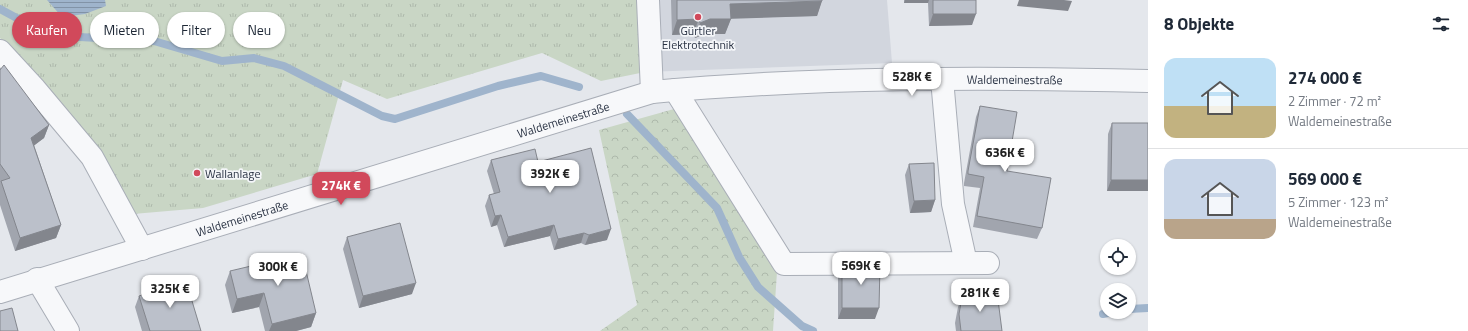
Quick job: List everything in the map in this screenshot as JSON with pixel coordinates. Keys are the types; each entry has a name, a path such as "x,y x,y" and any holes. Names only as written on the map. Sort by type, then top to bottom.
{"street":[{"path":"648,0 652,92"},
{"path":"0,51 35,89 92,157 142,249"},
{"name":"Waldemeinestraße","path":"0,292 37,279 142,249 652,92 748,83 1008,78 1148,81"},
{"path":"942,79 953,204 966,263"},
{"path":"675,90 784,264 988,263"},
{"path":"37,279 68,331"}],"shaded area":[{"path":"641,0 887,0 892,63 645,72"}],"green space":[{"path":"0,0 641,0 645,72 601,81 542,53 387,99 343,80 317,174 203,208 133,214 111,177 38,75 0,38"},
{"path":"674,109 777,272 773,331 600,331 637,305 599,130"}],"water":[{"path":"47,0 105,0 106,6 85,14 82,14 82,12 58,12"}],"building":[{"path":"677,0 822,1 730,4 731,19 710,19 700,23 699,19 677,20"},
{"path":"933,0 976,0 976,14 933,14"},
{"path":"4,65 49,125 31,138 61,225 20,238 1,181 10,178 0,164 0,70"},
{"path":"980,106 1017,112 1007,171 1051,178 1042,228 977,216 984,177 968,174 968,171"},
{"path":"1112,123 1148,123 1148,180 1111,180"},
{"path":"591,148 611,229 589,235 584,233 558,239 554,225 508,237 501,215 495,216 489,195 500,192 491,160 535,149 538,162"},
{"path":"934,163 935,200 914,201 909,164"},
{"path":"400,223 416,283 363,296 347,237"},
{"path":"302,254 316,313 272,324 264,293 237,299 230,271"},
{"path":"842,265 880,265 879,308 842,308"},
{"path":"186,281 201,331 150,331 139,296"},
{"path":"997,292 1002,331 961,331 959,314 962,297"},
{"path":"12,308 18,331 0,331 0,311"}],"waterway":[{"path":"0,9 24,22 61,36 154,41 222,61 254,58 284,66 382,116 395,119 498,86 541,76 579,87"},
{"path":"627,114 717,208 739,257 758,287 802,326 813,331"},
{"path":"1136,309 1148,308"}],"place":[{"name":"Gürtler Elektrotechnik","path":"698,17"},
{"name":"Wallanlage","path":"197,173"}]}
